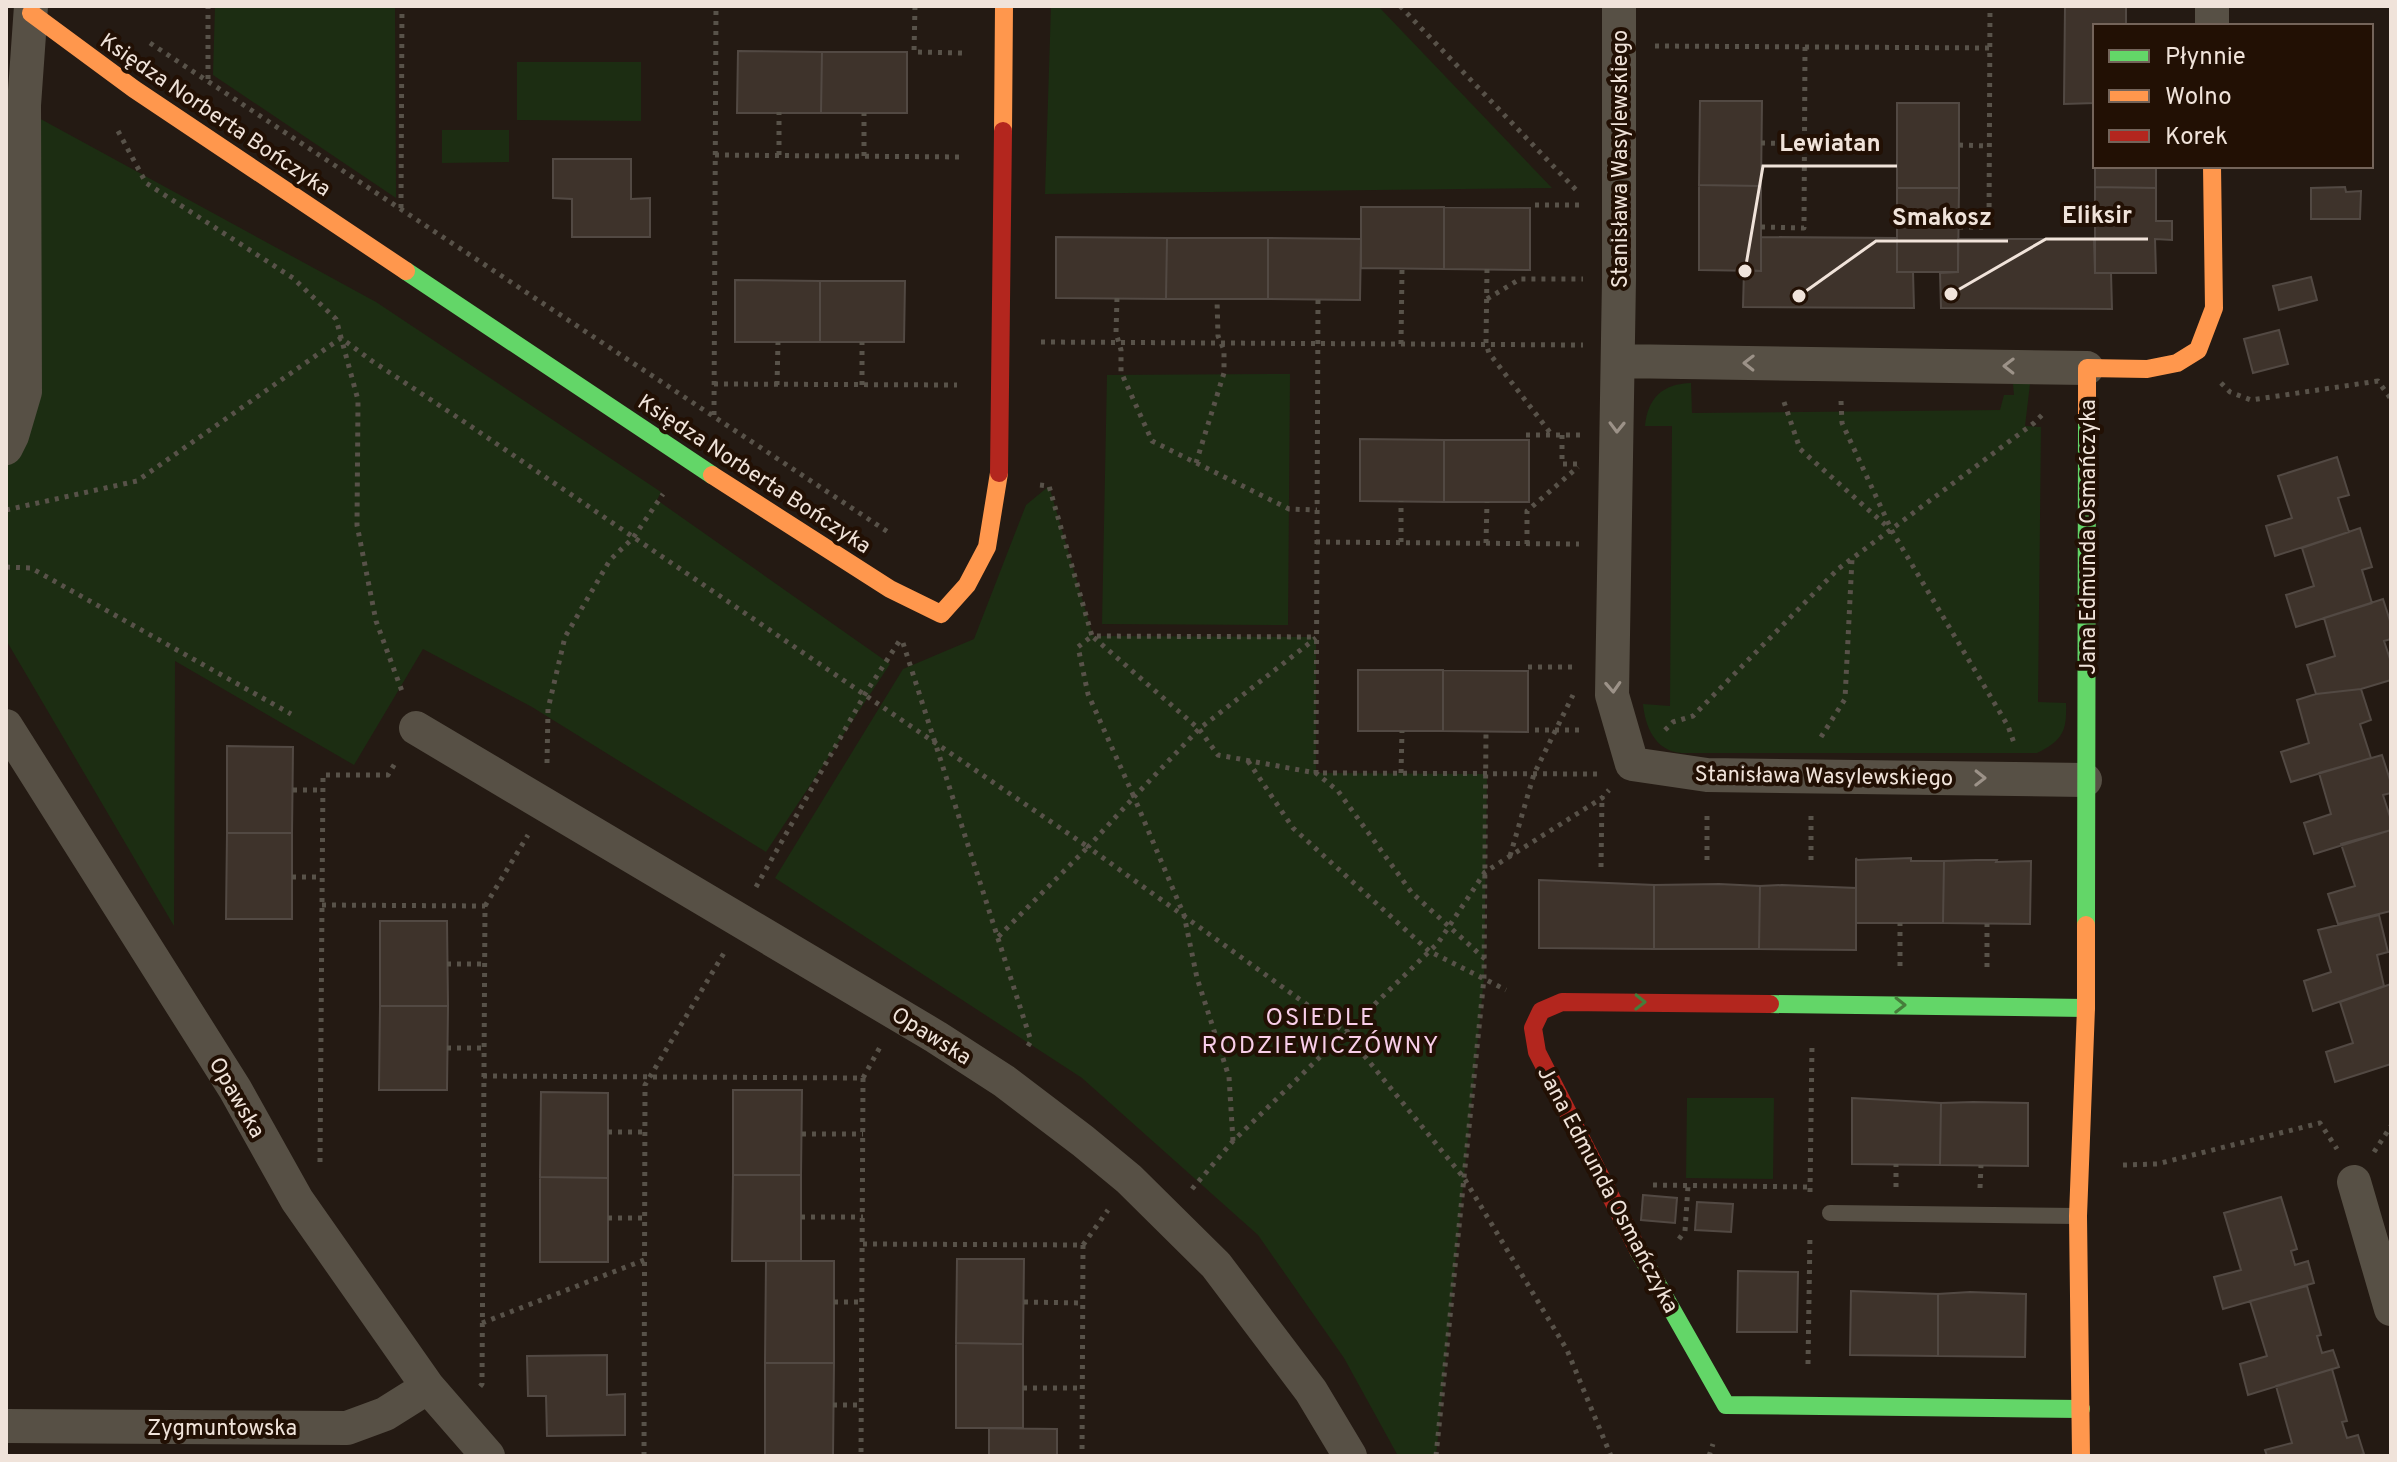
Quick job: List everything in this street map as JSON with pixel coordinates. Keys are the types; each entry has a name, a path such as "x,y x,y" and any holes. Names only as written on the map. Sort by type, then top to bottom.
{"street":[{"name":"Księdza Norberta Bończyka","path":"31,10 134,89 688,459 890,589 941,614 967,585 987,547 999,485 1004,6"},
{"name":"Stanisława Wasylewskiego","path":"1619,6 1615,545 1600,667 1612,695 1618,766 1707,775 2085,780"},
{"path":"6,448 25,392 24,105 31,10"},
{"path":"2198,350 2214,308 2212,168"},
{"name":"Jana Edmunda Osmańczyka","path":"2081,1456 2078,1216 2086,1008 2087,368 2147,369 2177,363 2198,350"},
{"path":"1618,355 1771,363 2087,368"},
{"name":"Opawska","path":"6,726 235,1089 297,1200 428,1387 488,1456"},
{"name":"Opawska","path":"416,728 936,1037 1004,1081 1083,1141 1129,1179 1216,1265 1311,1391 1350,1456"},
{"name":"Jana Edmunda Osmańczyka","path":"2081,1409 1726,1405 1627,1230 1537,1052 1533,1028 1541,1011 1562,1002 2086,1008"},
{"path":"2354,1182 2388,1291"},
{"name":"Zygmuntowska","path":"6,1426 347,1442 428,1387"}],"lane":[{"path":"1830,1213 2078,1216"}],"path":[{"path":"208,6 208,79"},
{"path":"401,208 402,6"},
{"path":"455,1418 482,1384 485,906 547,805 548,709 565,637 610,560 633,538 714,416 716,6"},
{"path":"915,6 914,52 1003,53"},
{"path":"1400,6 1590,205 1535,205"},
{"path":"1959,227 1989,227 1990,6"},
{"path":"145,40 893,535"},
{"path":"1619,46 1990,48"},
{"path":"1761,227 1804,228 1805,47"},
{"path":"134,89 117,132 146,183 293,278 336,319 358,400 357,525 376,621 416,728 388,775 323,775 320,1181 297,1200"},
{"path":"779,112 779,156"},
{"path":"864,113 864,156"},
{"path":"1761,143 1804,144"},
{"path":"1959,145 1989,146"},
{"path":"715,155 1002,156"},
{"path":"1401,344 1402,269"},
{"path":"1487,269 1486,344 1489,353 1552,435"},
{"path":"1486,300 1520,279 1619,279"},
{"path":"1117,298 1116,333 1121,372 1152,441 1289,509 1317,510"},
{"path":"1196,463 1224,373 1224,350 1218,336 1217,299"},
{"path":"1316,773 1318,300"},
{"path":"6,510 137,481 341,338"},
{"path":"341,338 1088,847 1345,1032 1464,1178 1567,1350 1611,1456"},
{"path":"1000,341 1590,345 1618,355"},
{"path":"777,385 778,342"},
{"path":"862,342 862,385"},
{"path":"2198,350 2209,370 2230,392 2251,400 2378,381 2391,399"},
{"path":"1771,363 1800,449 1892,531"},
{"path":"1839,364 1842,423 1892,531 2008,726 2027,779"},
{"path":"714,384 999,386"},
{"path":"1049,486 1092,636 1199,729 1218,755 1316,773 1600,774 1618,766 1673,722 1693,716 1838,569 2034,423 2044,412"},
{"path":"1526,435 1617,434"},
{"path":"1527,544 1527,511 1581,464"},
{"path":"1401,501 1401,542"},
{"path":"1486,543 1487,502"},
{"path":"1316,542 1615,545"},
{"path":"1811,776 1813,751 1845,699 1852,559"},
{"path":"6,567 31,568 291,714"},
{"path":"890,589 902,638 1031,1041 1004,1081"},
{"path":"1233,1141 1229,1077 1197,978 1184,915 1088,694 1078,647 1092,636 1316,637"},
{"path":"998,937 1199,729 1316,637"},
{"path":"644,1456 645,1085 865,694 902,638"},
{"path":"1528,667 1600,667"},
{"path":"1509,857 1534,774 1554,730 1600,667"},
{"path":"1401,773 1402,731"},
{"path":"1436,1456 1484,978 1486,732"},
{"path":"1247,760 1293,828 1429,951 1484,978"},
{"path":"1600,774 1618,766"},
{"path":"1168,1218 1233,1141 1429,951 1485,872 1602,798 1618,766"},
{"path":"1316,773 1338,791 1412,893 1485,959"},
{"path":"1600,774 1601,867"},
{"path":"1707,775 1707,860"},
{"path":"293,790 322,790"},
{"path":"292,877 322,877"},
{"path":"322,905 485,906"},
{"path":"447,964 484,964"},
{"path":"1808,1004 1812,1016 1810,1200"},
{"path":"447,1048 484,1048"},
{"path":"483,1076 863,1078 861,1456"},
{"path":"2080,1166 2157,1164 2320,1123 2354,1182"},
{"path":"608,1132 645,1132"},
{"path":"802,1134 863,1134"},
{"path":"1653,1185 1810,1187"},
{"path":"801,1217 863,1217"},
{"path":"608,1218 645,1218"},
{"path":"1808,1406 1810,1227"},
{"path":"863,1244 1083,1245 1082,1456"},
{"path":"482,1323 644,1260"},
{"path":"834,1302 862,1302"},
{"path":"1024,1302 1083,1303"},
{"path":"1023,1388 1082,1388"},
{"path":"833,1405 861,1405"}],"green space":[{"path":"215,6 395,6 396,198 213,75"},
{"path":"1051,6 1378,6 1552,188 1045,194"},
{"path":"517,62 641,62 641,121 517,120"},
{"path":"6,95 37,117 376,302 661,492 657,500 890,664 766,852 532,707 423,649 354,765 175,661 174,926 6,640"},
{"path":"442,130 509,130 509,162 442,163"},
{"path":"1290,374 1288,625 1102,624 1107,375"},
{"path":"1691,383 1692,413 2000,410 2004,395 2014,395 2013,384 2030,384 2025,426 2041,427 2038,702 2066,703 2066,721 2058,739 2037,753 1681,753 1664,748 1649,729 1643,704 1670,706 1672,426 1645,426 1653,400 1659,394 1672,386"},
{"path":"1049,486 1093,636 1316,637 1316,773 1487,774 1484,978 1436,1456 1398,1456 1344,1358 1258,1235 1082,1078 775,878 903,669 974,639 1026,505"},
{"path":"1687,1098 1774,1098 1773,1179 1686,1178"}],"building":[{"path":"2065,6 2126,6 2126,24 2093,24 2093,103 2064,104"},
{"path":"738,51 822,52 821,113 737,113"},
{"path":"822,52 907,52 907,113 821,113"},
{"path":"1700,101 1762,101 1761,186 1699,185"},
{"path":"1897,103 1959,103 1959,188 1897,188"},
{"path":"553,159 631,159 631,199 650,198 650,237 572,237 572,199 553,198"},
{"path":"2095,168 2156,168 2156,188 2095,187"},
{"path":"1699,185 1761,186 1761,271 1699,270"},
{"path":"2095,187 2156,188 2156,221 2172,221 2172,240 2155,239 2156,273 2095,273"},
{"path":"2345,187 2346,192 2361,191 2360,219 2311,219 2311,188"},
{"path":"1897,188 1959,188 1958,272 1897,272"},
{"path":"1361,207 1444,207 1444,269 1361,268"},
{"path":"1444,207 1530,208 1530,270 1444,269"},
{"path":"1056,237 1167,238 1166,299 1056,298"},
{"path":"1761,237 1897,238 1897,272 1913,272 1914,308 1743,307 1744,270 1761,271"},
{"path":"1167,238 1268,238 1268,299 1166,299"},
{"path":"1268,238 1361,239 1360,300 1268,299"},
{"path":"1958,239 2094,239 2095,273 2111,273 2112,309 1941,308 1940,273 1958,272"},
{"path":"2311,277 2317,300 2279,310 2273,286"},
{"path":"735,280 820,281 820,342 735,342"},
{"path":"820,281 905,281 904,342 820,342"},
{"path":"2279,330 2288,364 2253,373 2244,339"},
{"path":"1360,439 1444,440 1444,502 1360,501"},
{"path":"1444,440 1529,440 1529,502 1444,502"},
{"path":"2337,457 2349,495 2338,498 2349,532 2275,556 2266,526 2292,518 2278,476"},
{"path":"2360,528 2372,567 2362,570 2372,603 2296,627 2286,595 2314,586 2302,548"},
{"path":"2383,599 2391,624 2391,639 2384,641 2391,662 2391,680 2361,689 2316,694 2307,665 2335,656 2324,618"},
{"path":"1358,670 1443,670 1443,731 1358,731"},
{"path":"1443,670 1528,671 1528,732 1443,731"},
{"path":"2361,689 2371,720 2360,724 2371,758 2291,782 2281,752 2309,743 2297,700 2316,694"},
{"path":"227,746 293,747 292,833 227,833"},
{"path":"2382,755 2391,783 2391,793 2383,795 2391,830 2314,854 2304,823 2331,814 2319,773"},
{"path":"2391,830 2391,911 2338,924 2328,894 2355,886 2341,844"},
{"path":"227,833 292,833 292,919 226,919"},
{"path":"1856,858 1944,861 1943,923 1856,923"},
{"path":"1944,861 2031,861 2030,924 1943,923"},
{"path":"1539,880 1654,885 1654,949 1539,948"},
{"path":"1654,885 1760,886 1759,949 1654,949"},
{"path":"1760,886 1856,888 1856,950 1759,949"},
{"path":"2379,915 2388,952 2377,955 2384,986 2313,1011 2304,981 2331,972 2318,930"},
{"path":"380,921 447,921 448,1006 380,1006"},
{"path":"2391,984 2391,1064 2335,1082 2326,1052 2353,1043 2340,1002"},
{"path":"380,1006 448,1006 447,1090 379,1090"},
{"path":"733,1090 802,1090 801,1175 733,1175"},
{"path":"541,1092 608,1093 608,1178 540,1177"},
{"path":"1852,1098 1941,1103 1940,1165 1852,1164"},
{"path":"1941,1103 2028,1103 2028,1166 1940,1165"},
{"path":"733,1175 801,1175 801,1261 732,1261"},
{"path":"540,1177 608,1178 608,1262 540,1262"},
{"path":"1643,1195 1677,1198 1675,1223 1641,1220"},
{"path":"2281,1197 2297,1249 2291,1251 2295,1265 2308,1261 2314,1283 2223,1309 2214,1277 2241,1270 2224,1213"},
{"path":"1697,1202 1733,1204 1731,1232 1695,1230"},
{"path":"957,1259 1024,1259 1023,1344 956,1343"},
{"path":"766,1261 834,1261 834,1363 765,1363"},
{"path":"1738,1271 1798,1272 1797,1332 1737,1332"},
{"path":"2307,1286 2321,1335 2317,1336 2322,1353 2333,1350 2339,1367 2248,1395 2240,1364 2267,1356 2250,1301"},
{"path":"1851,1291 1938,1294 1938,1356 1850,1355"},
{"path":"1938,1294 2026,1294 2025,1357 1938,1356"},
{"path":"956,1343 1023,1344 1023,1428 956,1428"},
{"path":"607,1355 607,1395 625,1394 625,1435 547,1436 546,1396 528,1396 527,1356"},
{"path":"765,1363 834,1363 833,1456 765,1456"},
{"path":"2332,1369 2347,1421 2342,1422 2347,1438 2358,1435 2364,1454 2267,1456 2265,1450 2292,1443 2276,1386"},
{"path":"989,1428 1057,1429 1057,1456 989,1456"}],"traffic: fast":[{"path":"406,271 712,475"},
{"path":"2086,925 2087,421"},
{"path":"1770,1004 2086,1008"},
{"path":"1638,1250 1726,1405 2081,1409"}],"traffic: slow":[{"path":"1003,131 1004,6"},
{"path":"31,13 134,89 406,271"},
{"path":"2087,421 2087,368 2147,369 2177,363 2198,350 2214,308 2212,168"},
{"path":"712,475 890,589 941,614 967,585 987,547 999,473"},
{"path":"2081,1456 2078,1216 2086,925"}],"traffic: jam":[{"path":"999,473 1003,131"},
{"path":"1638,1250 1537,1052 1533,1028 1541,1011 1562,1002 1770,1004"}],"place":[{"name":"Lewiatan","path":"1745,271"},
{"name":"Eliksir","path":"1951,294"},
{"name":"Smakosz","path":"1799,296"}],"district":[{"name":"OSIEDLE RODZIEWICZÓWNY","path":"1321,1031"}]}
